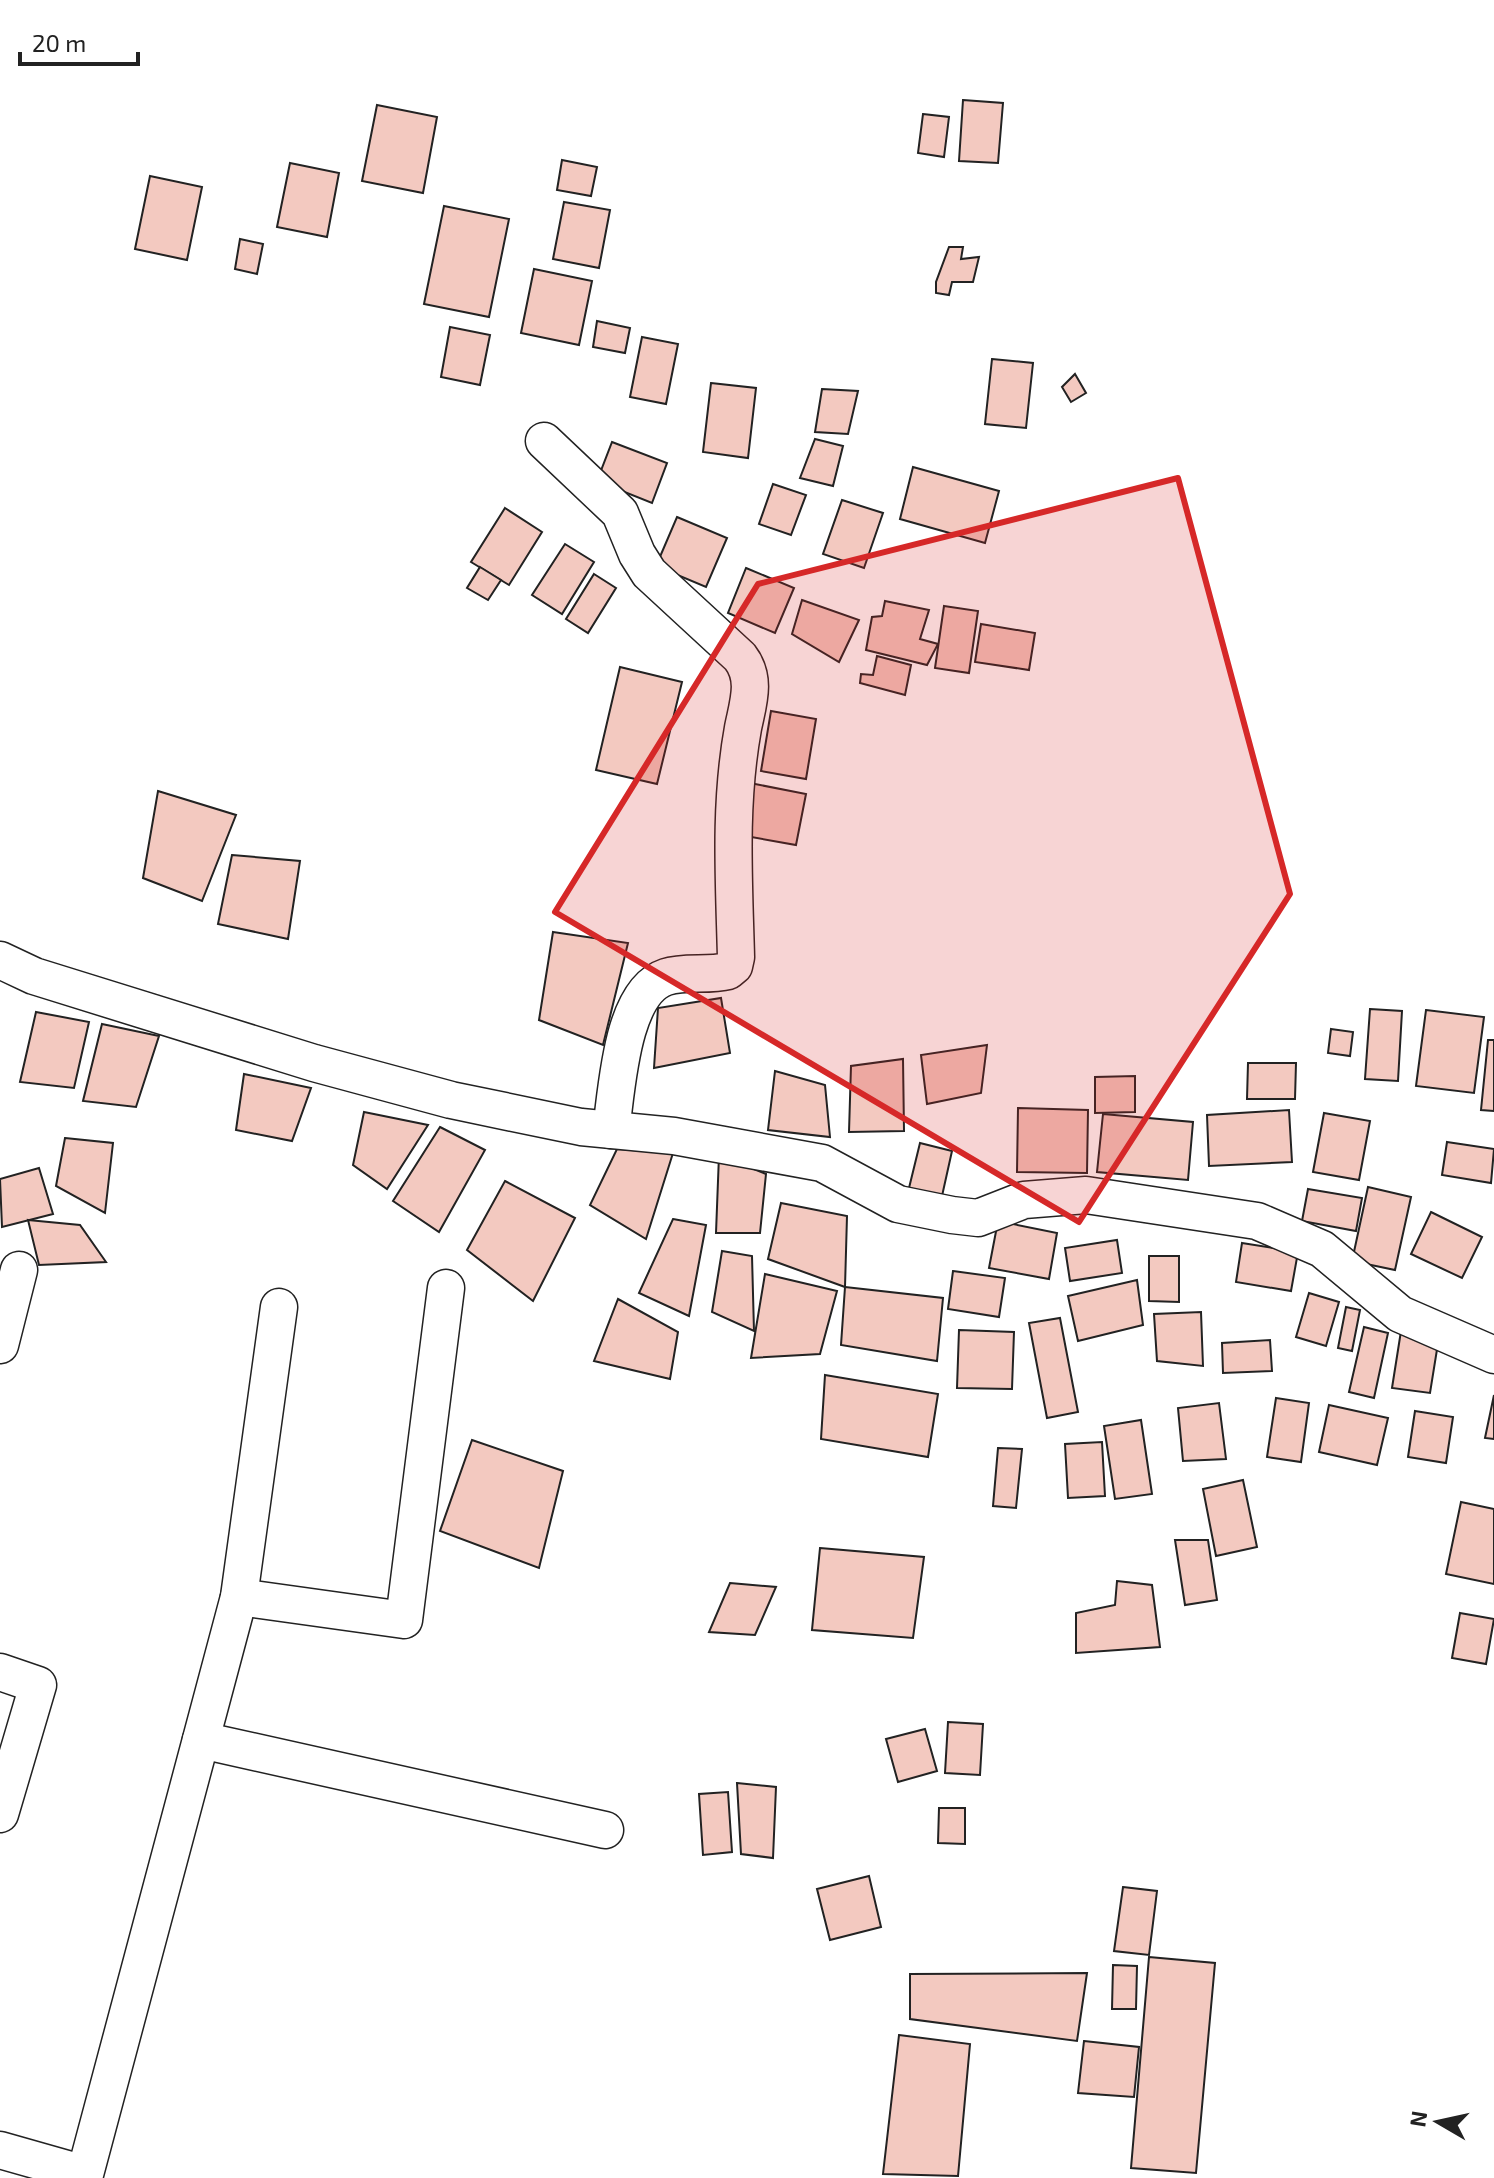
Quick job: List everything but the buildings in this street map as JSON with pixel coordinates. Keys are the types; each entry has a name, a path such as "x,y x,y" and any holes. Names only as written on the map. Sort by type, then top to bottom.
{"street":[{"path":"544,441 620,513 637,554 649,573 740,657 746,665 751,683 733,803 734,966 728,971 668,976 654,983 643,994 628,1029 611,1130"},
{"path":"0,960 34,976 314,1063 451,1100 581,1127 674,1136 822,1163 898,1204 978,1218 1024,1200 1086,1195 1257,1221 1322,1249 1400,1314 1494,1355"},
{"path":"0,1345 11,1282"},
{"path":"239,1597 404,1620 446,1288"},
{"path":"0,2150 67,2169 84,2178 239,1597 279,1307"},
{"path":"0,1672 38,1685 0,1814"},
{"path":"201,1740 605,1830"}],"highlighted area":[{"path":"1178,478 1290,894 1079,1222 555,912 758,584"}]}
